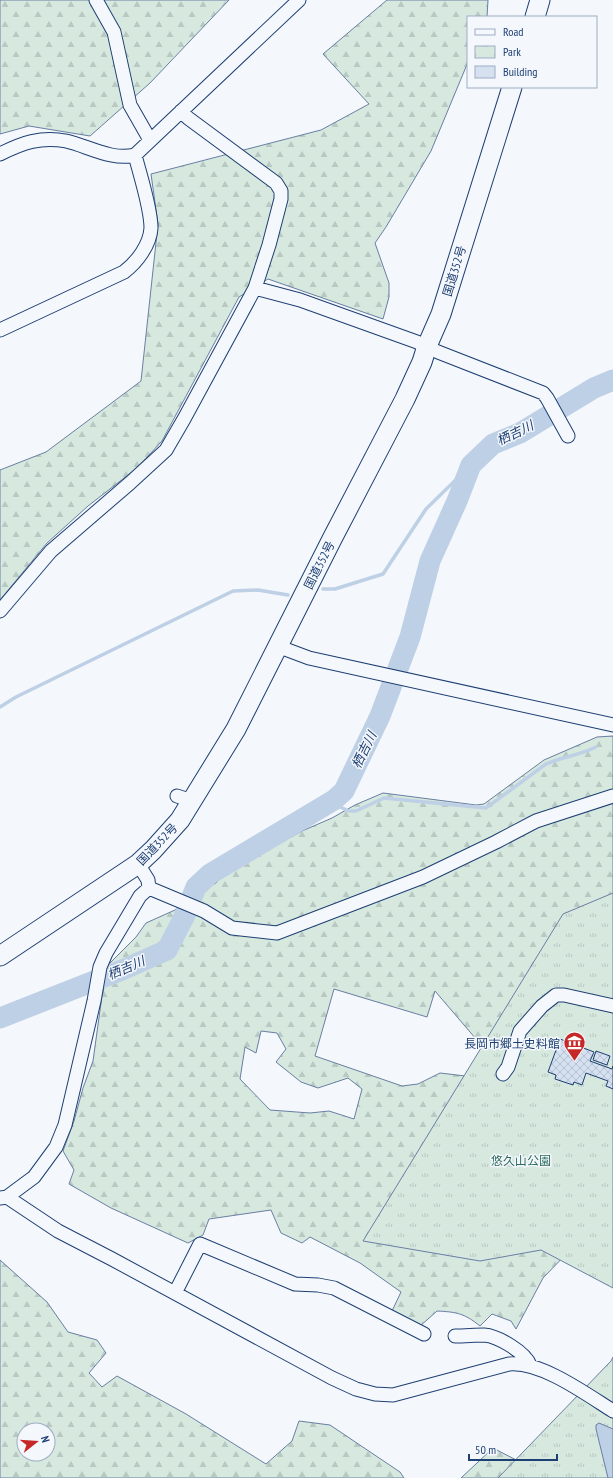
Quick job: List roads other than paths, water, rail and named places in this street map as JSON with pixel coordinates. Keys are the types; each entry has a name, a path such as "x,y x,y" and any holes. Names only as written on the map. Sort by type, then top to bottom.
{"highway":[{"path":"535,16 540,0"},
{"name":"国道352号","path":"0,956 138,864 153,850 180,820 185,798 236,729 277,646 405,399 422,362 427,346 441,314 512,88"}],"street":[{"path":"96,0 114,32 130,105 150,140"},
{"path":"0,154 32,141 50,140 66,141 107,154 129,156 135,155 299,0"},
{"path":"0,611 50,551 130,483 166,450 255,288 272,233 281,199 281,191 276,183 188,118 182,111"},
{"path":"0,330 124,272 136,262 148,240 151,228 144,189 135,155"},
{"path":"255,288 300,300 427,346 438,352 543,393 568,436"},
{"path":"277,646 309,658 613,724"},
{"path":"150,888 204,911 232,928 277,933 424,877 536,821 613,796"},
{"path":"138,864 148,880 150,888"},
{"path":"150,888 140,896 106,953 100,967 94,1001 65,1124 56,1147 34,1176 4,1198 58,1232 112,1259 332,1378 356,1389 375,1394 393,1395 509,1364 518,1363 530,1365 560,1379 613,1411"},
{"path":"503,1074 508,1067 520,1031 542,1006 556,995 564,995 613,1006"},
{"path":"174,1293 200,1244 295,1284 318,1285 334,1288 424,1334"},
{"path":"456,1336 486,1335 509,1344 528,1360 530,1365"}],"water":[{"path":"599,1423 613,1429 613,1478 608,1478 596,1429 596,1425"}],"waterway":[{"name":"栖吉川","path":"0,1018 122,970 167,950 184,917 196,887 210,874 334,800 344,791 380,716 410,637 430,561 457,501 471,465 493,444 520,433 594,388 613,380"},
{"path":"323,589 335,589 383,574 426,509 471,465"},
{"path":"0,707 16,697 233,591 258,590 288,595"},
{"path":"334,800 340,807 349,811 356,811 384,798 486,808 546,764 596,747"}],"place":[{"name":"長岡市郷土史料館","path":"575,1062"}],"park label":[{"name":"悠久山公園","path":"521,1160"}]}
